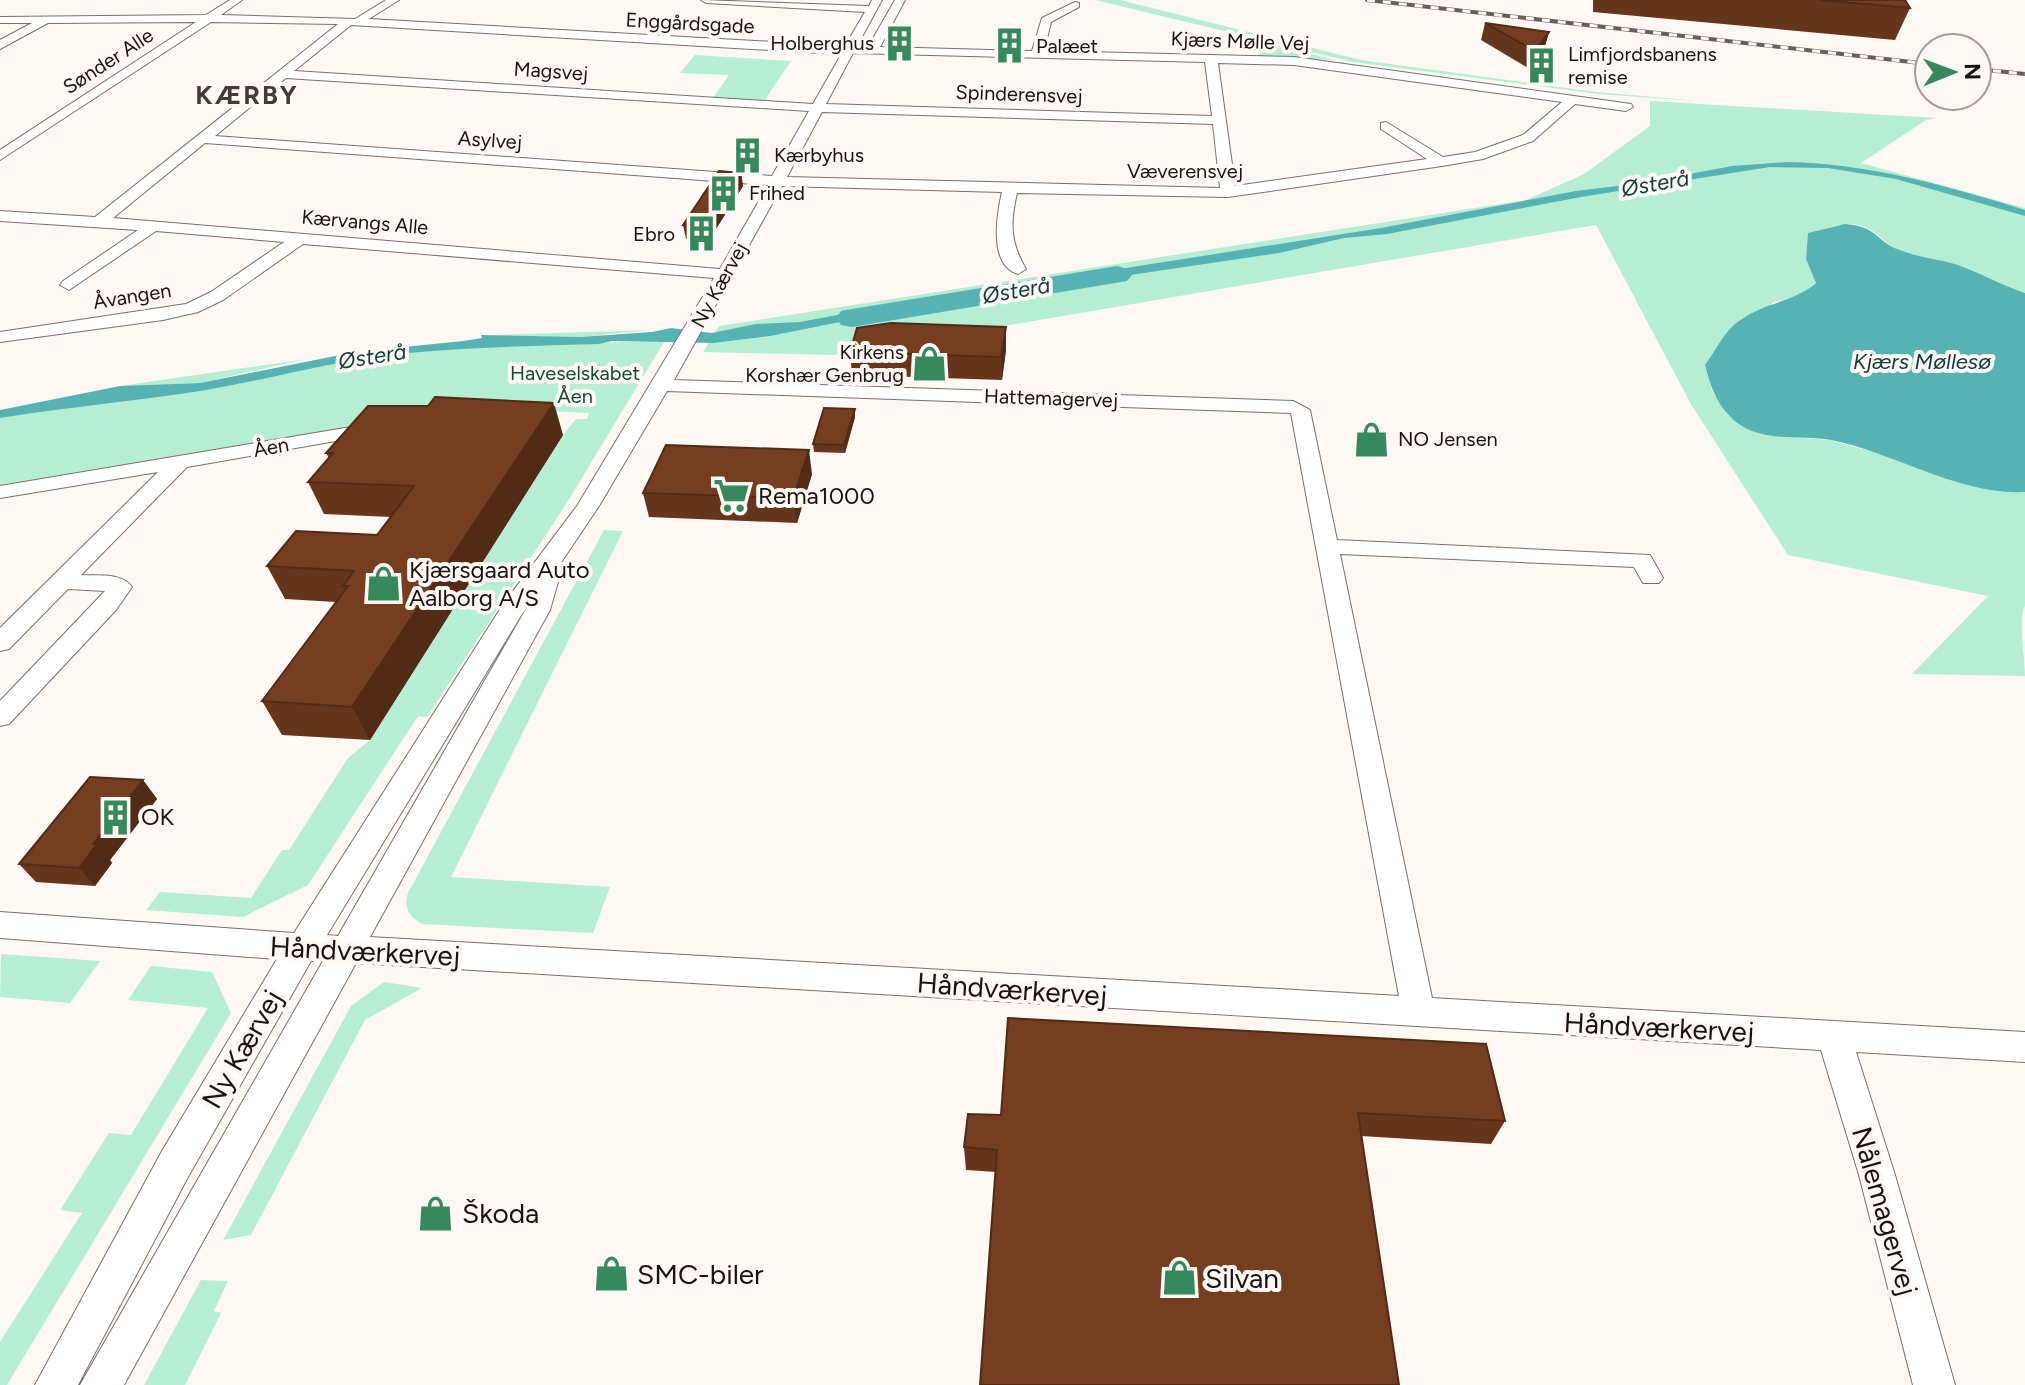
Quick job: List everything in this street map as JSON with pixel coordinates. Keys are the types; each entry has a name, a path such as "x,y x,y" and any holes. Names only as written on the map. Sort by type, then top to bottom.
{"street":[{"name":"Sønder Alle","path":"0,156 237,0"},
{"path":"99,222 282,74 353,22 394,0"},
{"path":"706,0 875,4"},
{"path":"872,50 900,0"},
{"name":"Ny Kærvej","path":"56,1385 175,1164 302,947 513,609 552,564 662,385 875,4"},
{"path":"1037,54 1046,20 1075,5"},
{"name":"Enggårdsgade","path":"0,20 353,22 850,49"},
{"path":"0,45 47,20"},
{"name":"Kjærs Mølle Vej","path":"850,49 1304,62 1626,107"},
{"path":"1211,59 1228,193"},
{"name":"Magsvej","path":"282,74 818,108"},
{"name":"Væverensvej","path":"777,181 1228,193 1478,156 1528,138 1573,99"},
{"name":"Spinderensvej","path":"818,108 1218,120"},
{"path":"1386,126 1442,162"},
{"name":"Asylvej","path":"201,139 777,181"},
{"path":"1011,188 1001,226 1002,239 1018,269"},
{"name":"Kærvangs Alle","path":"0,216 725,274"},
{"path":"69,285 154,226"},
{"name":"Åvangen","path":"0,337 163,315 192,308 217,296 299,239"},
{"name":"Hattemagervej","path":"662,385 1293,407 1300,410 1419,1013"},
{"name":"Åen","path":"0,492 392,427"},
{"path":"0,643 180,462"},
{"path":"1327,547 1642,560 1651,578"},
{"name":"Ny Kærvej","path":"101,1385 538,610 552,564"},
{"path":"0,717 107,605 120,587 63,581"},
{"name":"Håndværkervej","path":"0,925 345,950 2025,1047"},
{"name":"Nålemagervej","path":"1834,1037 1877,1175 1934,1385"}],"green space":[{"path":"1095,0 1120,0 1361,60 1596,92 1712,102 1598,94 1353,62"},
{"path":"1241,37 1335,60 1255,57 1267,49 1234,41"},
{"path":"695,55 791,61 764,101 713,98 729,75 680,73"},
{"path":"1650,101 1937,118 1926,120 1861,163 2025,208 2025,293 1955,264 1900,250 1864,227 1833,227 1808,234 1806,259 1816,282 1802,295 1774,302 1705,366 1712,391 1728,415 1768,435 1829,440 2025,492 2025,606 2022,628 2025,676 1912,674 1988,596 1788,555 1692,406 1596,225 834,355 703,352 719,326 1526,200 1584,174 1650,126"},
{"path":"652,330 580,337 490,335"},
{"name":"Haveselskabet Åen","path":"664,342 568,501 427,717 418,716 308,885 243,917 146,910 160,892 251,898 282,850 289,850 348,758 370,740 563,435 576,419 587,419 589,413 486,408 0,486 0,418 58,407 209,389 343,361 400,353 507,345"},
{"path":"306,359 200,383 120,386"},
{"path":"604,530 623,531 451,877 610,887 593,933 422,924 408,911 408,893"},
{"path":"1,954 100,961 70,1003 0,997"},
{"path":"151,966 212,972 231,1013 7,1385 0,1385 0,1342 82,1213 60,1210 109,1133 131,1135 208,1008 128,1000"},
{"path":"384,982 422,988 365,1020 251,1235 223,1240 351,1006"},
{"path":"201,1280 228,1281 214,1311 221,1313 185,1385 144,1385"}],"water":[{"path":"1787,162 1848,167 1907,177 2025,210 2025,216 1896,179 1828,168 1770,167 1581,197 1387,234 1344,238 1279,253 915,307 770,336 713,343 612,341 398,354 206,390 0,418 0,410 120,386 200,383 355,352 463,341 482,338 481,335 580,337 671,328 712,333 756,324 800,322 896,304 1381,228 1576,191 1642,183 1732,166"},
{"name":"Kjærs Møllesø","path":"1845,224 1865,228 1900,250 1955,264 2025,293 2025,492 1976,487 1831,440 1752,431 1734,420 1722,407 1705,365 1720,342 1734,325 1748,315 1816,283 1806,259 1808,233"}],"building":[{"path":"1820,0 1905,0 1910,8"},
{"path":"1485,23 1549,32 1535,51"},
{"path":"719,171 741,173 706,226 683,225"},
{"path":"891,323 1006,327 1001,357 850,352 857,328"},
{"path":"435,397 554,403 352,707 262,701 348,586 343,586 354,571 267,566 296,531 377,535 414,486 308,482 333,453 326,453 368,406 428,406"},
{"path":"824,408 855,409 844,445 813,444"},
{"path":"666,445 809,450 793,498 643,493"},
{"path":"90,777 143,780 93,844 97,844 79,868 19,864"},
{"name":"Silvan","path":"1008,1018 1486,1044 1505,1121 1358,1113 1399,1385 980,1385 997,1150 964,1147 968,1114 1001,1115"}],"waterway":[{"name":"Østerå","path":"852,318 1117,275"}],"railway":[{"path":"1367,0 1913,62"},
{"path":"1993,71 2025,74"}],"place":[{"name":"Holberghus","path":"900,43"},
{"name":"Palæet","path":"1010,46"},
{"name":"Limfjordsbanens remise","path":"1542,66"},
{"name":"Kærbyhus","path":"748,155"},
{"name":"Frihed","path":"723,193"},
{"name":"Ebro","path":"701,234"},
{"name":"Kirkens Korshær Genbrug","path":"930,363"},
{"name":"NO Jensen","path":"1372,439"},
{"name":"Rema1000","path":"732,496"},
{"name":"Kjærsgaard Auto Aalborg A/S","path":"383,584"},
{"name":"OK","path":"115,817"},
{"name":"Škoda","path":"436,1213"},
{"name":"SMC-biler","path":"611,1274"},
{"name":"Silvan","path":"1179,1278"}],"district":[{"name":"KÆRBY","path":"247,95"}]}
